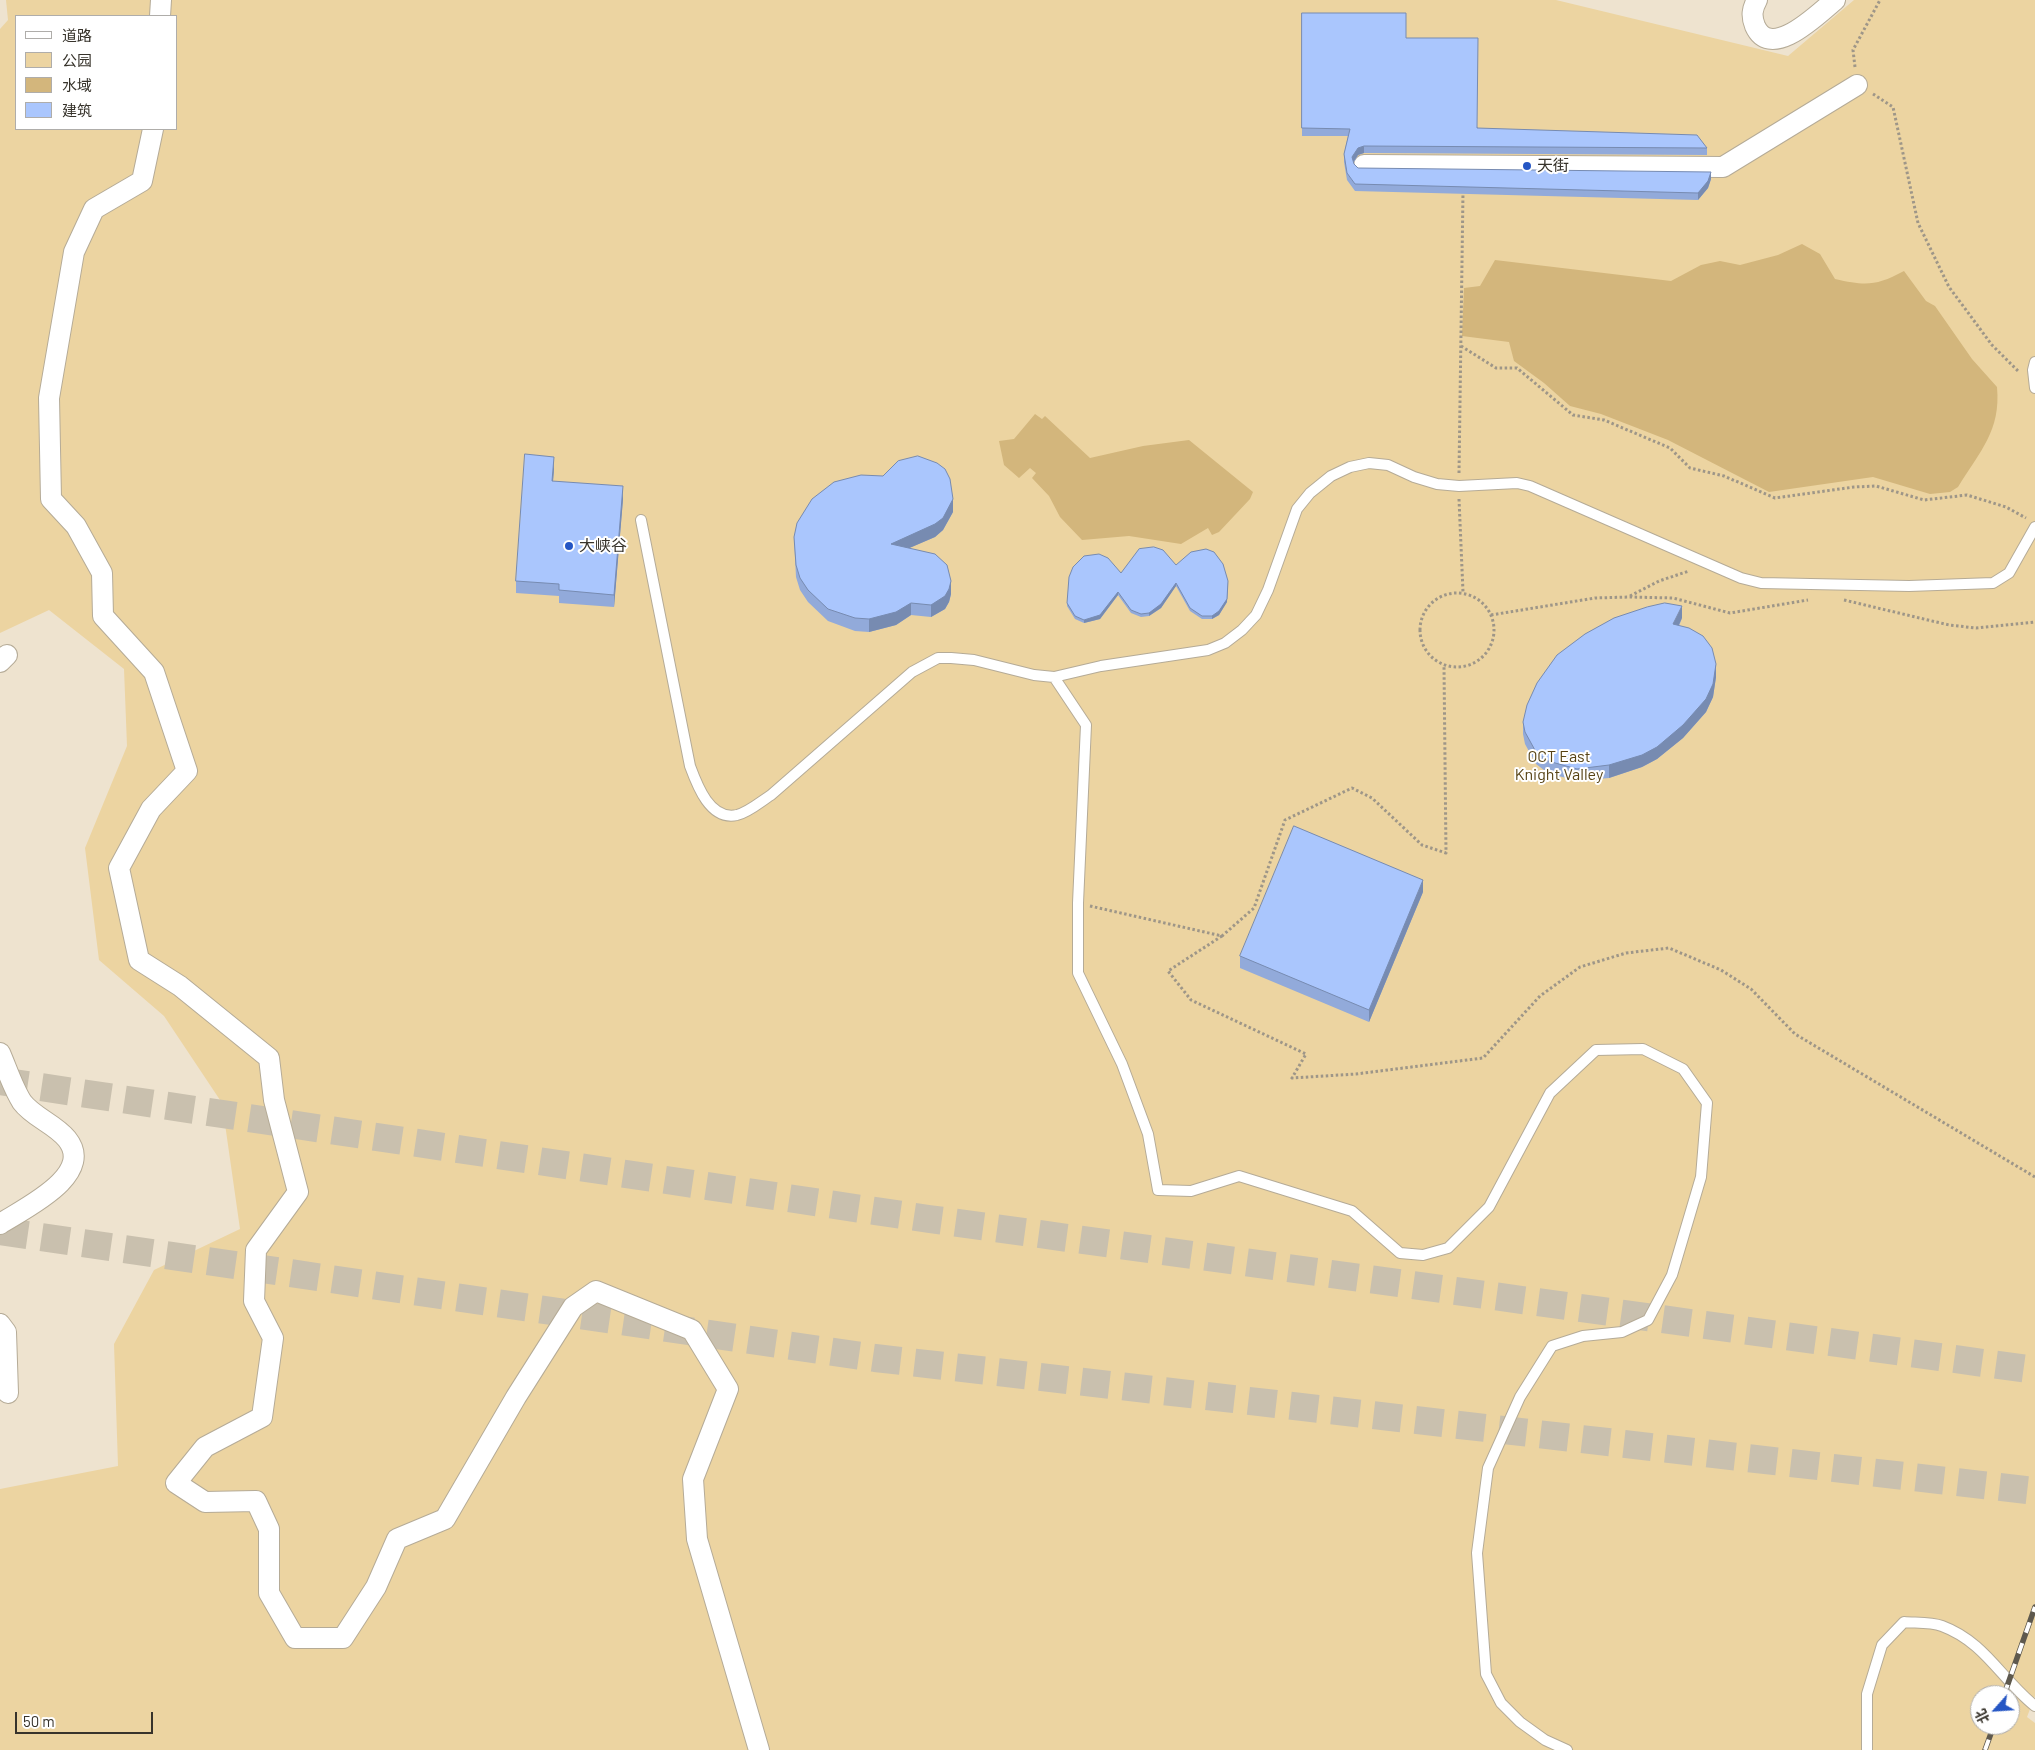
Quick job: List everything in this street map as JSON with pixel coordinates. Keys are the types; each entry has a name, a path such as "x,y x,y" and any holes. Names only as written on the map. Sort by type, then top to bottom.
{"street":[{"path":"160,15 161,0"},
{"path":"1757,0 1752,12 1757,29 1765,37 1773,39 1796,32 1835,0"},
{"path":"1364,166 1723,167 1857,85"},
{"path":"153,130 142,181 94,209 74,252 49,398 50,499 76,526 102,573 103,616 154,672 187,771 151,810 119,868 139,960 180,986 268,1058 274,1100 298,1192 256,1250 254,1301 273,1338 262,1417 205,1447 176,1483 205,1502 256,1501 269,1529 270,1593 295,1638 343,1638 376,1587 397,1539 445,1519 516,1397 573,1307 596,1291 692,1330 728,1390 693,1479 696,1539 759,1750"},
{"path":"0,1053 23,1103 67,1139 73,1153 69,1174 50,1194 0,1224"},
{"path":"0,1324 6,1332 8,1393"}],"lane":[{"path":"2035,362 2033,370 2035,388"},
{"path":"641,520 690,766 703,797 715,809 726,815 736,815 749,810 771,795 912,672 938,658 974,660 1034,675 1054,677 1101,666 1208,650 1225,643 1242,630 1256,615 1268,590 1297,509 1310,492 1331,476 1350,467 1369,463 1388,465 1422,479 1459,486 1517,483 1530,486 1741,578 1761,583 1909,586 1993,583 2009,573 2031,523"},
{"path":"1054,677 1086,725 1078,903 1078,973 1122,1064 1148,1134 1158,1190 1191,1191 1239,1176 1352,1211 1400,1253 1423,1254 1448,1248 1489,1207 1550,1093 1596,1050 1643,1049 1683,1069 1707,1103 1701,1178 1672,1276 1648,1320 1622,1332 1583,1336 1552,1346 1520,1397 1488,1468 1476,1553 1486,1674 1501,1703 1520,1722 1545,1740 1567,1750"},
{"path":"1867,1750 1867,1694 1882,1645 1904,1622 1942,1626 1981,1649 2020,1694 2035,1706"}],"path":[{"path":"1880,0 1853,50 1857,85 1893,107 1918,223 1949,287 1992,345 2035,388"},
{"path":"1463,166 1459,486 1463,592"},
{"path":"1461,346 1496,368 1516,368 1573,416 1604,420 1670,448 1690,468 1724,476 1775,498 1854,487 1876,486 1924,500 1966,495 2006,507 2031,523"},
{"path":"1630,596 1659,581 1708,564"},
{"path":"1450,592 1463,592 1480,600 1491,615 1494,628 1493,640 1488,651 1480,660 1463,667 1444,666 1433,660 1425,651 1420,639 1419,627 1422,615 1428,604 1438,596 1450,592"},
{"path":"1491,615 1595,598 1630,596 1672,598 1730,613 1812,600"},
{"path":"1842,600 1865,603 1949,624 1976,628 2035,622"},
{"path":"1444,666 1446,853 1422,845 1372,798 1352,788 1285,820 1254,908 1222,936 1168,971 1191,1000 1306,1054 1292,1078 1356,1074 1483,1058 1540,996 1580,968 1626,953 1669,948 1721,970 1751,990 1795,1034 2035,1177"},
{"path":"1078,903 1222,936"}],"green space":[{"name":"OCT East Knight Valley","path":"6,0 1556,0 1788,56 1854,0 2035,0 2035,1696 2027,1717 2035,1723 2035,1750 0,1750 0,1489 118,1466 114,1344 154,1270 240,1229 222,1103 164,1016 99,960 85,848 127,746 124,669 49,610 0,633 0,29 8,20"}],"water":[{"path":"1802,244 1820,254 1835,279 1863,284 1886,280 1904,271 1926,301 1935,306 1972,359 1997,387 1996,416 1987,440 1958,487 1950,492 1930,494 1873,477 1769,492 1668,440 1601,414 1570,406 1544,383 1514,361 1509,342 1462,336 1464,288 1480,286 1495,260 1671,281 1701,265 1720,261 1740,265 1778,255"},
{"path":"1035,414 1042,419 1045,416 1090,458 1143,446 1189,440 1253,492 1250,499 1219,532 1212,535 1208,528 1181,544 1129,536 1082,540 1060,517 1049,496 1032,478 1036,473 1030,468 1019,478 1004,465 999,441 1014,439"}],"building":[{"path":"1302,13 1406,13 1406,38 1478,38 1477,128 1697,135 1707,148 1364,146 1358,148 1352,157 1354,164 1358,168 1711,172 1708,181 1698,193 1355,184 1347,173 1344,154 1350,129 1302,128"},
{"name":"大峡谷","path":"525,454 554,457 552,481 623,486 614,595 559,590 559,584 516,581"},
{"path":"918,456 937,463 945,469 950,479 953,499 943,518 935,524 891,544 935,554 947,565 951,581 945,596 931,605 911,603 896,612 869,619 855,618 828,609 808,590 800,578 796,565 794,537 797,523 812,499 834,482 861,475 883,476 898,461"},
{"path":"1154,547 1163,550 1176,565 1191,552 1206,549 1214,552 1223,564 1228,581 1227,599 1219,611 1212,616 1202,616 1190,608 1176,583 1161,604 1149,613 1141,614 1131,610 1118,592 1100,615 1084,620 1075,616 1067,603 1069,577 1073,567 1084,556 1099,554 1108,558 1121,573 1139,549"},
{"path":"1665,603 1682,606 1673,624 1689,628 1703,636 1712,648 1716,664 1713,684 1706,699 1683,725 1657,747 1642,755 1609,765 1577,769 1548,761 1536,752 1525,732 1523,722 1527,705 1537,683 1557,655 1585,634 1614,618"},
{"path":"1294,826 1423,880 1369,1010 1240,956"}],"tunnel":[{"path":"0,1081 929,1219 2035,1370"},
{"path":"0,1231 875,1358 2035,1491"}],"railway":[{"path":"2008,1685 2035,1607"},
{"path":"1985,1750 1990,1735"}],"place":[{"name":"天街","path":"1527,166"},
{"name":"大峡谷","path":"569,546"}]}
